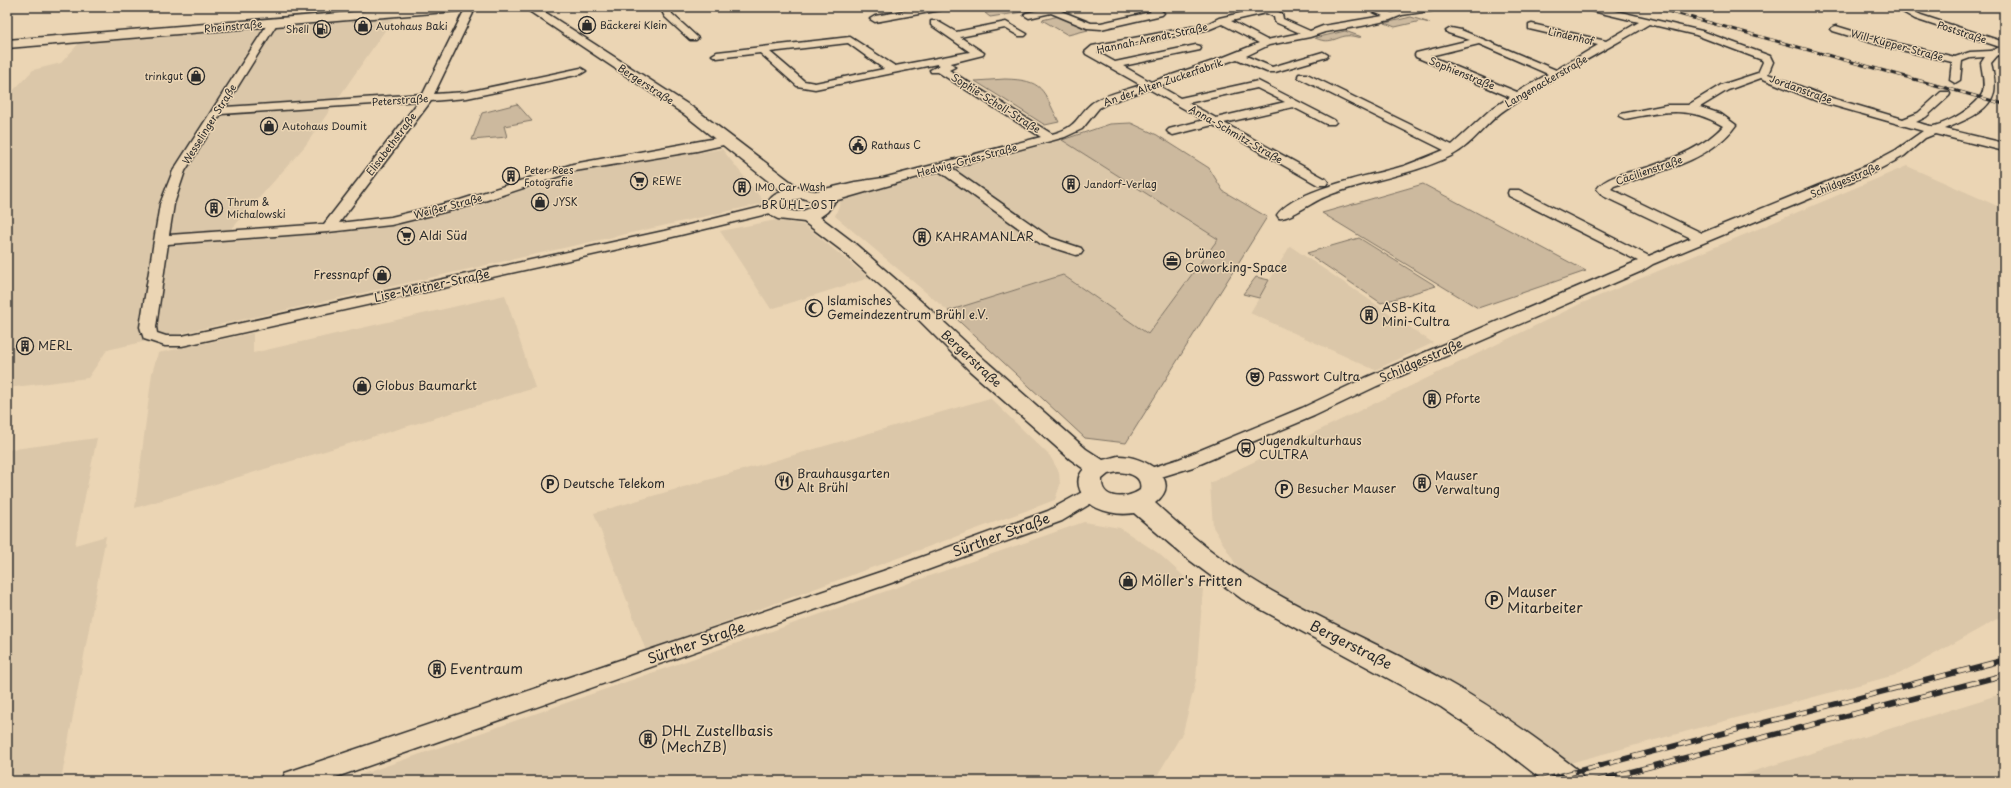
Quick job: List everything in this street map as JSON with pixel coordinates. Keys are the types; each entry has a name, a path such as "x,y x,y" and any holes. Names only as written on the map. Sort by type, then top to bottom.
{"street":[{"name":"Bergerstraße","path":"529,7 690,112 728,140 758,167 783,203 790,216 804,216 814,220 835,239 847,246 925,315 978,366 1078,454 1098,468"},
{"path":"665,7 668,15 693,38"},
{"path":"876,19 919,14 941,7"},
{"path":"1029,15 1059,8 1073,20 1095,26 1159,13 1150,7"},
{"name":"Hannah-Arendt-Straße","path":"1090,52 1096,48 1210,26 1222,20 1283,7"},
{"path":"1366,7 1391,16"},
{"name":"An der Alten Zuckerfabrik","path":"1051,138 1078,127 1095,106 1104,101 1238,56 1266,43 1310,34 1323,29 1362,24 1422,8 1437,7"},
{"path":"1587,7 1647,20"},
{"name":"Poststraße","path":"1899,7 1918,17 2004,46"},
{"name":"Rheinstraße","path":"7,44 273,22 463,10"},
{"name":"Elisabethstraße","path":"328,228 427,98 463,10"},
{"path":"1267,10 1279,16 1278,20"},
{"path":"1253,13 1266,19 1278,20 1310,34"},
{"path":"996,19 1022,34"},
{"path":"1222,20 1266,43"},
{"name":"Langenackerstraße","path":"1284,215 1294,206 1343,186 1410,168 1452,150 1490,114 1518,96 1609,45 1647,20"},
{"name":"Jordanstraße","path":"1647,20 1699,33 1766,58 1768,62 1762,75 1780,83 1868,113 2004,147"},
{"name":"Wesselinger Straße","path":"165,342 150,336 148,327 167,204 179,171 273,22"},
{"name":"Sophie-Scholl-Straße","path":"893,70 921,64 931,71 941,65 980,53 951,36 954,35 934,23"},
{"path":"954,35 1006,25"},
{"name":"Lindenhof","path":"1532,27 1609,45"},
{"name":"Will-Küpper-Straße","path":"1836,28 1910,50 1957,60"},
{"path":"1451,31 1458,32 1557,74"},
{"path":"717,55 850,40 893,70"},
{"name":"Sophienstraße","path":"1480,41 1420,55 1518,96"},
{"path":"1113,65 1196,48"},
{"path":"760,49 805,86 815,86 893,70"},
{"path":"1955,80 1957,60 1967,55 1993,54 2004,49"},
{"name":"Anna-Schmitz-Straße","path":"1090,52 1180,101 1214,122 1322,182"},
{"name":"Schildgesstraße","path":"1148,475 1186,463 1308,412 1371,382 1637,268 1648,261 1886,162 1921,136 1963,117 1982,103 1988,93 1989,82 1986,63 1993,54"},
{"name":"An der Alten Zuckerfabrik","path":"1238,56 1271,70 1323,55"},
{"name":"Sophie-Scholl-Straße","path":"941,65 1051,138"},
{"name":"Peterstraße","path":"217,111 427,98 481,93 581,71"},
{"path":"1690,108 1731,84 1762,75"},
{"path":"1303,76 1452,150"},
{"path":"1180,101 1258,84 1330,122"},
{"path":"1906,122 1922,115 1945,94"},
{"path":"1173,132 1295,103"},
{"name":"Cäcilienstraße","path":"1625,116 1667,107 1690,108 1716,116 1730,125 1718,137 1694,154 1663,167 1609,183 1604,189 1608,193 1703,239"},
{"name":"Hedwig-Gries-Straße","path":"821,202 884,182 1051,138"},
{"name":"Weißer Straße","path":"162,240 328,228 391,221 464,203 576,168 697,147 728,140"},
{"path":"941,167 1046,241 1076,251"},
{"path":"1514,193 1648,261"},
{"name":"Bergerstraße","path":"804,216 821,202"},
{"name":"Bergerstraße","path":"821,202 822,213 838,231 847,246"},
{"path":"783,203 821,202"},
{"name":"Lise-Meitner-Straße","path":"165,342 182,341 203,337 699,227 783,203"},
{"path":"1128,464 1142,470 1148,475 1152,481 1153,488 1150,495 1138,502 1123,505 1111,504 1093,494 1089,487 1088,480 1098,468 1107,465 1128,464"},
{"name":"Sürther Straße","path":"294,781 890,576 1055,516 1093,494"},
{"name":"Bergerstraße","path":"1138,502 1164,527 1207,562 1252,592 1278,608 1410,675 1460,703 1568,781"}],"shaded area":[{"path":"1019,7 1044,7 1049,10 1028,14 1023,12 990,17 985,13"},
{"path":"395,16 305,146 222,240 398,224 465,209 581,171 722,149 765,203 107,350 88,378 7,388 7,97 33,70 61,63 81,41"},
{"path":"1059,16 1088,30 1068,35 1042,20"},
{"path":"1411,17 1430,23 1421,21 1395,27 1385,23"},
{"path":"1345,31 1362,37 1347,36 1326,41 1315,38"},
{"path":"1005,79 1035,84 1045,94 1059,122 1045,125 975,81"},
{"path":"517,104 532,121 504,126 507,137 472,140 482,113"},
{"path":"1131,123 1157,135 1209,168 1223,191 1267,217 1126,443 1085,438 948,311 1063,275 1148,334 1218,239 1062,140 1110,124"},
{"path":"1062,140 1218,239 1148,334 1063,275 948,311 835,216 841,200"},
{"path":"1907,166 2004,209 2004,615 1899,674 1566,764 1389,650 1290,601 1238,568 1213,527 1210,483 1580,304"},
{"path":"1423,184 1586,271 1478,308 1322,213"},
{"path":"776,220 804,225 869,278 771,309 720,231"},
{"path":"1359,238 1436,286 1381,303 1307,253"},
{"path":"1290,246 1433,343 1375,370 1250,313"},
{"path":"1256,277 1269,280 1259,298 1243,294"},
{"name":"Globus Baumarkt","path":"505,295 535,388 135,508 152,373 158,353 253,333 253,353"},
{"path":"990,398 1050,456 1059,472 1060,485 1055,500 646,651 594,513"},
{"path":"97,438 75,545 106,536 61,781 7,781 7,450"},
{"path":"1084,522 1120,528 1158,553 1189,581 1203,589 1196,680 1183,732 1154,781 343,781"},
{"path":"2004,693 2004,781 1723,781"}],"railway":[{"path":"1653,7 2004,104"},
{"path":"1540,781 2004,660"},
{"path":"1595,781 2004,675"}],"place":[{"name":"Bäckerei Klein","path":"587,25"},
{"name":"Autohaus Baki","path":"363,26"},
{"name":"Shell","path":"322,29"},
{"name":"trinkgut","path":"196,76"},
{"name":"Autohaus Doumit","path":"269,126"},
{"name":"Rathaus C","path":"858,145"},
{"name":"Peter Rees Fotografie","path":"511,176"},
{"name":"REWE","path":"639,181"},
{"name":"Jandorf-Verlag","path":"1071,184"},
{"name":"IMO Car Wash","path":"742,187"},
{"name":"JYSK","path":"540,202"},
{"name":"Thrum & Michalowski","path":"214,208"},
{"name":"Aldi Süd","path":"406,236"},
{"name":"KAHRAMANLAR","path":"922,237"},
{"name":"brüneo Coworking-Space","path":"1172,261"},
{"name":"Fressnapf","path":"382,275"},
{"name":"Islamisches Gemeindezentrum Brühl e.V.","path":"814,308"},
{"name":"ASB-Kita Mini-Cultra","path":"1369,315"},
{"name":"MERL","path":"25,346"},
{"name":"Passwort Cultra","path":"1255,377"},
{"name":"Globus Baumarkt","path":"362,386"},
{"name":"Pforte","path":"1432,399"},
{"name":"Jugendkulturhaus CULTRA","path":"1246,448"},
{"name":"Brauhausgarten Alt Brühl","path":"784,481"},
{"name":"Mauser Verwaltung","path":"1422,483"},
{"name":"Deutsche Telekom","path":"550,484"},
{"name":"Besucher Mauser","path":"1284,489"},
{"name":"Möller's Fritten","path":"1128,581"},
{"name":"Mauser Mitarbeiter","path":"1494,600"},
{"name":"Eventraum","path":"437,669"},
{"name":"DHL Zustellbasis (MechZB)","path":"648,739"}],"district":[{"name":"BRÜHL-OST","path":"799,205"}]}
